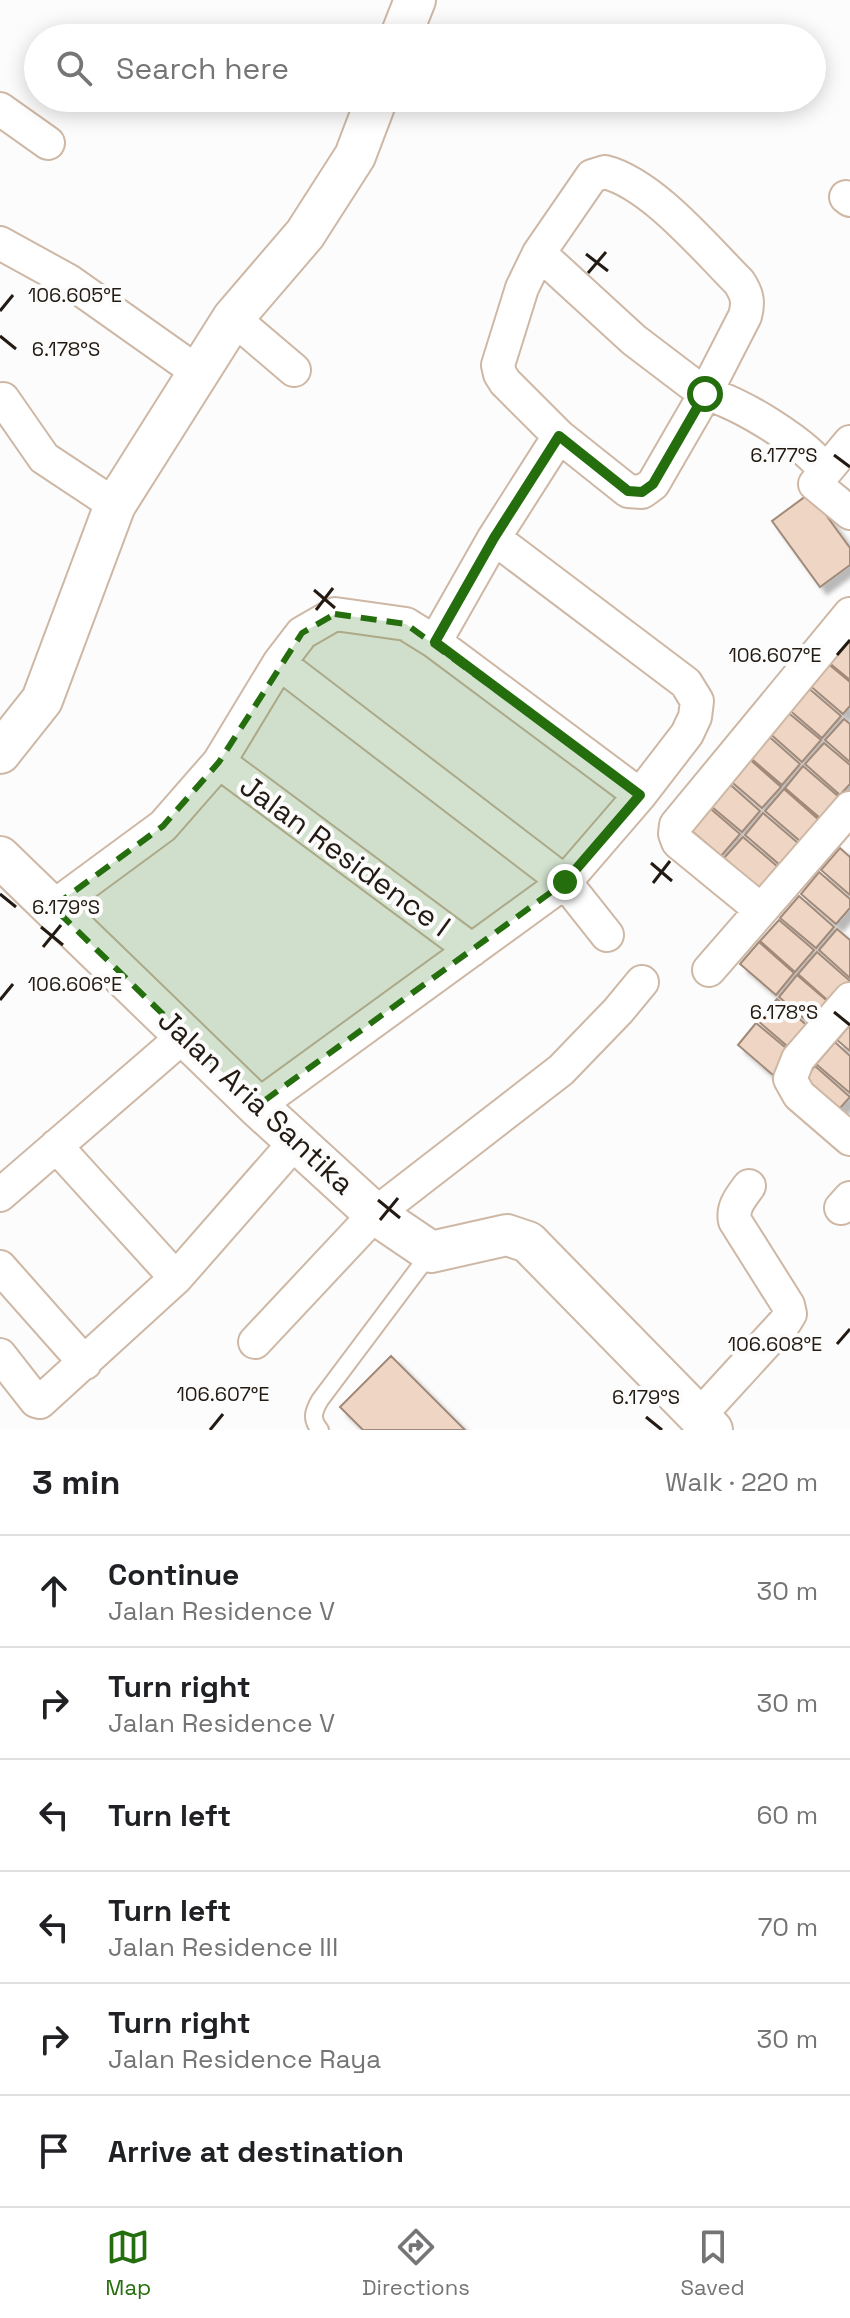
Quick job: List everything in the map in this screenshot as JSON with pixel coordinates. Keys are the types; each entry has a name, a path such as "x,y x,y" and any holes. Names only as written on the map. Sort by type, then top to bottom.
{"street":[{"path":"406,24 415,0"},
{"path":"0,109 48,143"},
{"path":"0,753 42,700 115,505 233,318 305,234 355,156 372,112"},
{"path":"605,172 617,175 643,190 745,291 748,303 745,316 653,484 642,492 628,491 559,436 500,374 498,365 508,327 539,253 592,176 605,172"},
{"path":"0,243 69,281 199,373"},
{"path":"539,253 634,340 705,394 719,396 793,441 825,472"},
{"path":"233,318 294,370"},
{"path":"3,399 44,458 115,505"},
{"path":"435,642 494,538 559,436"},
{"path":"850,442 815,484 850,513"},
{"path":"257,1106 565,882 640,795 687,734 695,717 697,701 686,683 494,538"},
{"path":"53,907 163,826 219,762 279,663 302,633 335,614 406,624 435,642 640,795"},
{"path":"761,910 678,842 676,825 850,614"},
{"path":"279,663 565,882 607,935"},
{"name":"Jalan Residence I","path":"219,762 472,950"},
{"path":"709,970 850,808"},
{"name":"Jalan Aria Santika","path":"0,857 257,1106 375,1214 431,1252"},
{"path":"255,1342 375,1214 561,1070 642,982"},
{"path":"850,999 798,1059 790,1079 799,1095 850,1139"},
{"path":"0,1195 185,1035"},
{"path":"0,1355 38,1402 85,1363 176,1278 296,1141"},
{"path":"56,1146 176,1278"},
{"path":"431,1252 507,1235 528,1242 706,1423 790,1314 788,1305 735,1221 733,1213 749,1186"},
{"path":"0,1267 85,1363"}],"lane":[{"path":"320,1430 313,1422 313,1411 431,1252"}],"highlighted area":[{"path":"335,614 406,624 640,795 565,882 257,1106 53,907 163,826 219,762 302,633"}],"building":[{"path":"810,493 850,548 850,565 820,587 772,521"},
{"path":"846,639 850,642 850,680 827,661"},
{"path":"826,662 850,682 850,706 843,714 808,684"},
{"path":"806,686 841,716 822,738 787,708"},
{"path":"785,710 821,740 802,762 767,731"},
{"path":"844,719 850,724 850,762 825,740"},
{"path":"765,733 800,764 782,785 747,755"},
{"path":"824,743 850,765 850,784 840,795 805,764"},
{"path":"746,756 781,787 762,808 727,778"},
{"path":"803,766 839,797 820,818 785,788"},
{"path":"725,780 760,811 742,832 706,802"},
{"path":"784,789 819,820 800,841 765,811"},
{"path":"705,804 740,834 721,856 686,826"},
{"path":"763,813 798,843 780,865 745,835"},
{"path":"743,837 778,867 759,889 724,858"},
{"path":"840,848 850,857 850,895 821,870"},
{"path":"819,872 850,899 850,908 836,924 801,894"},
{"path":"799,896 834,927 816,948 780,918"},
{"path":"779,920 814,950 795,972 760,941"},
{"path":"837,929 850,940 850,978 819,950"},
{"path":"759,942 794,973 776,995 740,964"},
{"path":"817,952 850,981 833,1005 798,974"},
{"path":"797,975 833,1006 814,1027 779,997"},
{"path":"777,999 812,1030 793,1051 758,1021"},
{"path":"756,1023 792,1053 773,1075 738,1045"},
{"path":"850,1025 850,1051 837,1040"},
{"path":"835,1042 850,1056 850,1093 816,1064"},
{"path":"815,1066 850,1097 831,1118 796,1088"},
{"path":"391,1356 465,1430 363,1430 340,1407"}],"route":[{"path":"565,882 640,795 435,642 494,538 559,436 628,491 642,492 653,484 705,394"}]}
